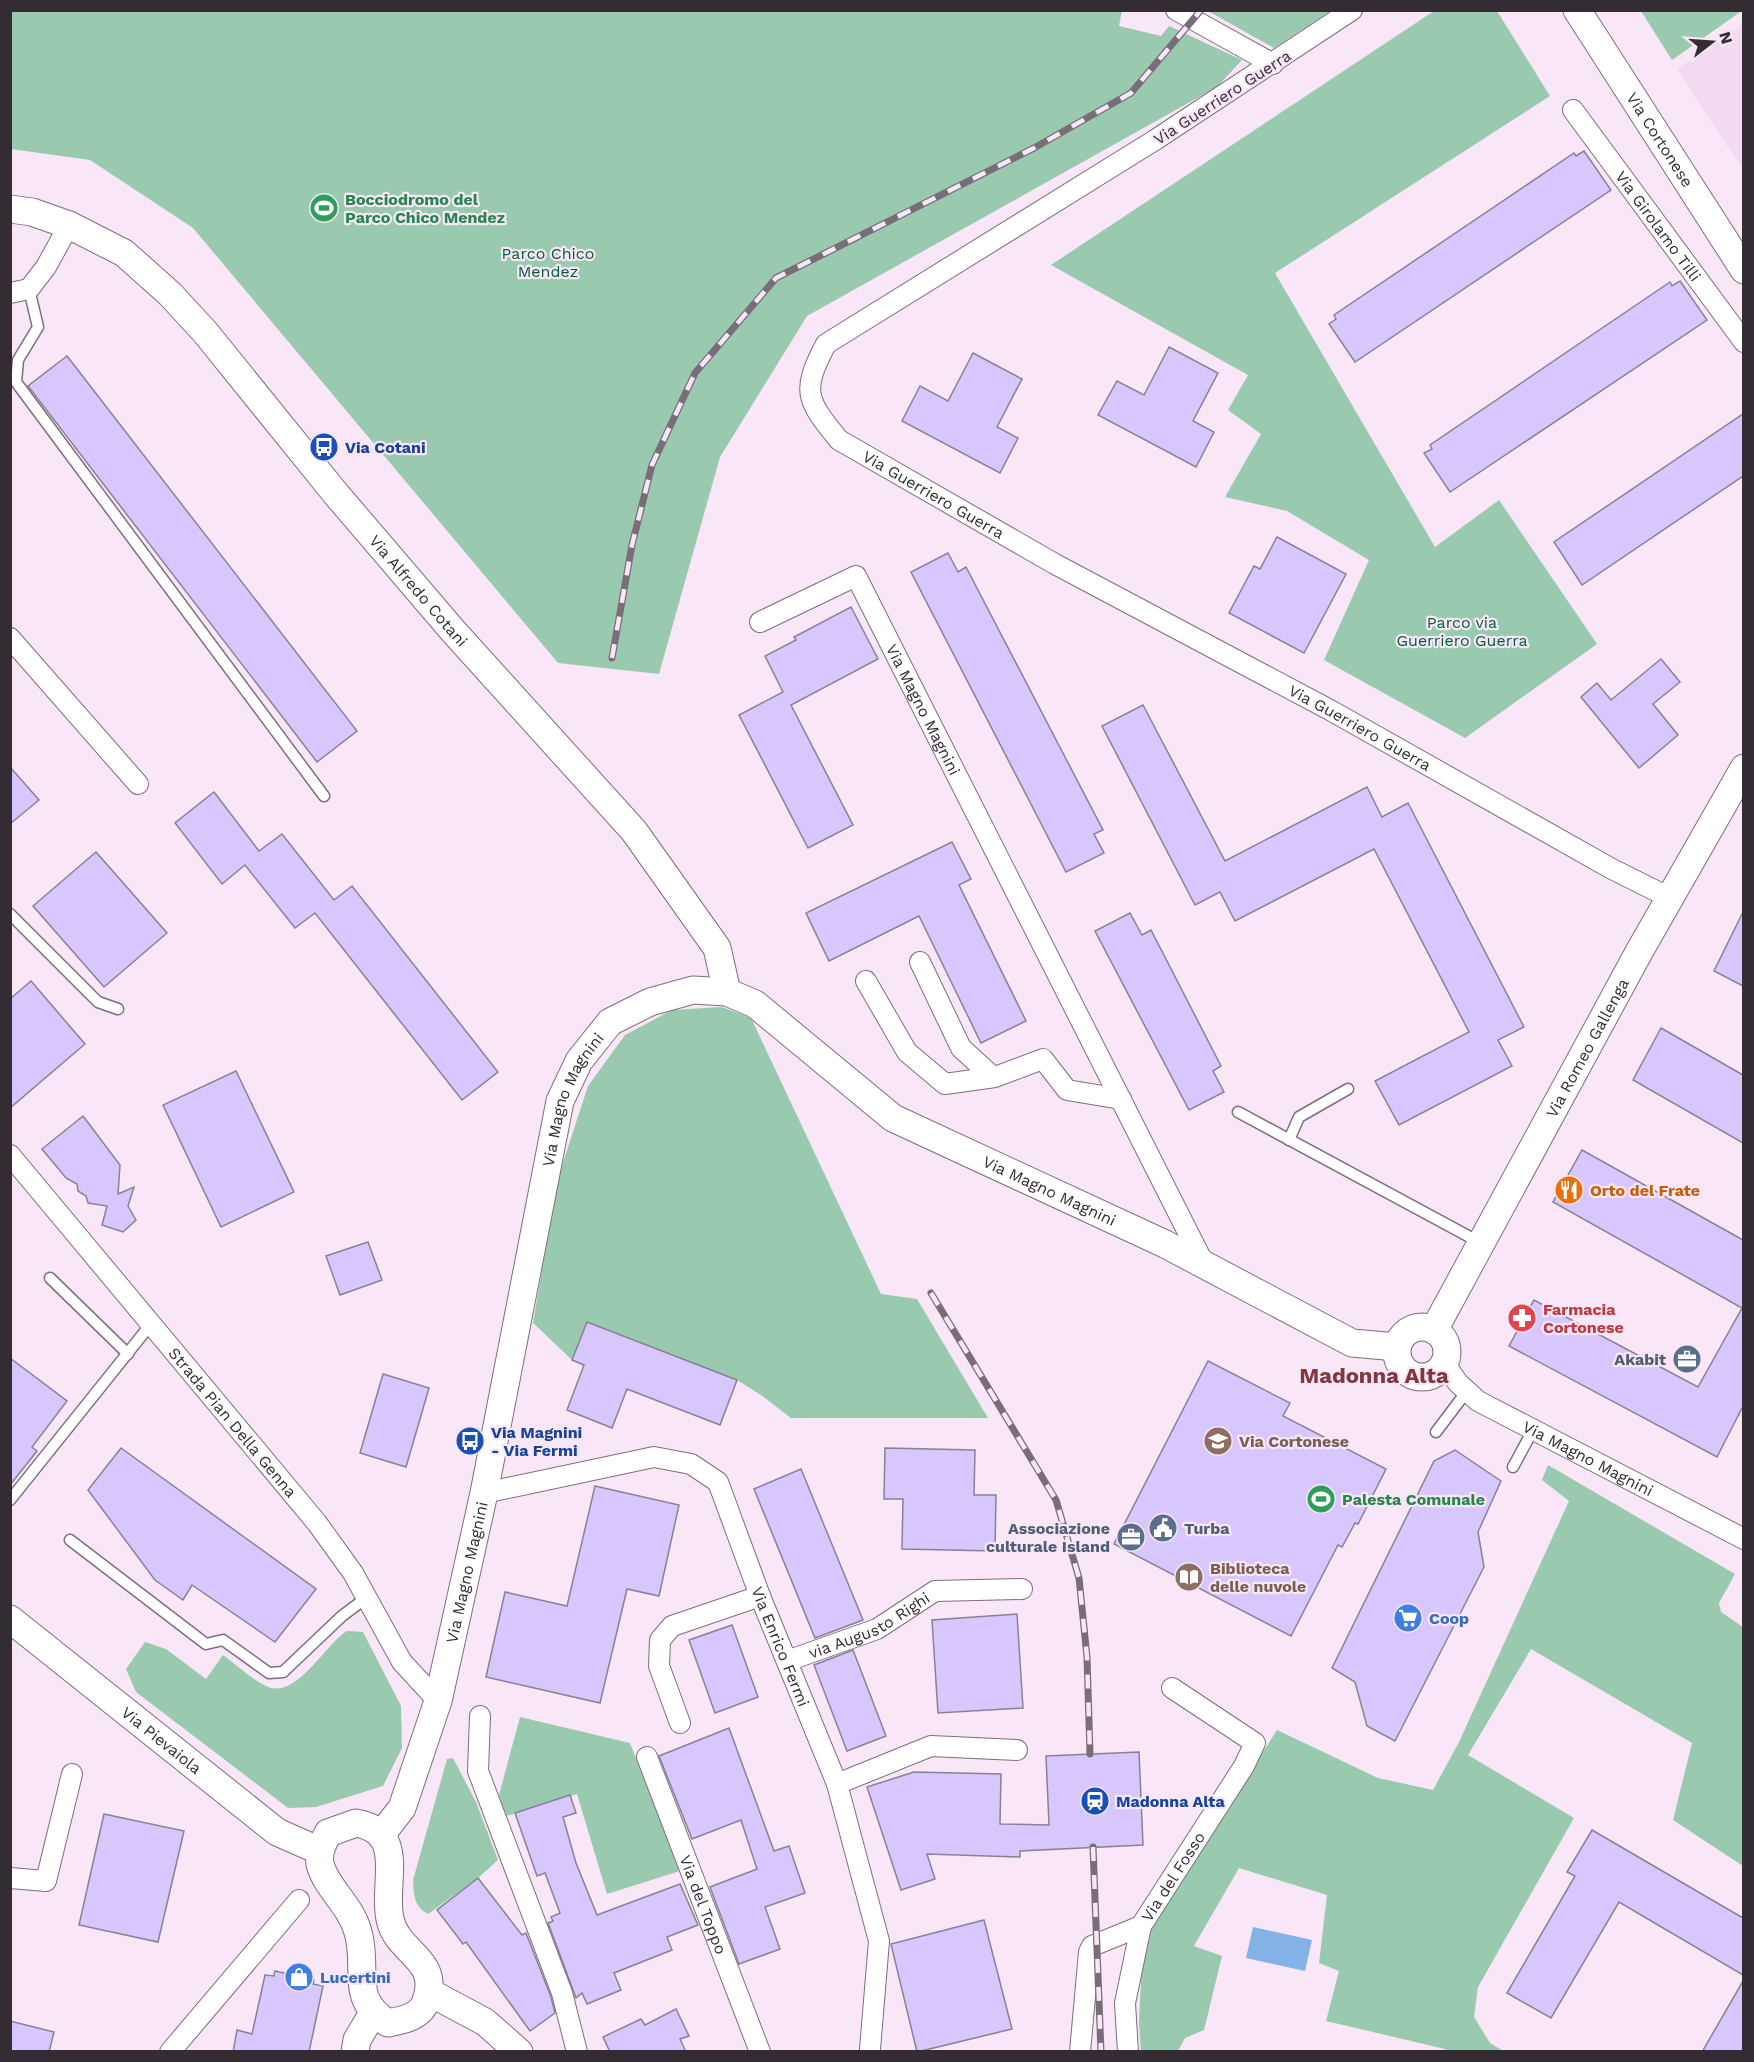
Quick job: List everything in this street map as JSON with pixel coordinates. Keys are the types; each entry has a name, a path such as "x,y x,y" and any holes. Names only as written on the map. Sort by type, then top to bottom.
{"street":[{"path":"1176,10 1273,64"},
{"name":"Via Guerriero Guerra","path":"1352,10 1273,64 826,344 811,373 811,394 815,411 839,440 1055,564 1330,710 1612,869 1670,898"},
{"name":"Via Cortonese","path":"1577,10 1743,270"},
{"name":"Via Girolamo Tilli","path":"1573,110 1743,342"},
{"name":"Via Alfredo Cotani","path":"10,209 32,212 69,225 124,253 170,294 432,606 634,831 717,948 727,992"},
{"path":"20,291 46,267 69,225"},
{"name":"Via Magno Magnini","path":"760,622 856,576 1204,1264"},
{"path":"10,639 138,784"},
{"name":"Via Romeo Gallenga","path":"1434,1330 1743,768"},
{"path":"920,962 961,1048 993,1077"},
{"path":"866,981 907,1052 945,1084 993,1077 1043,1059 1067,1090 1121,1099"},
{"name":"Via Magno Magnini","path":"381,1835 402,1808 438,1701 484,1493 560,1101 579,1061 610,1022 650,1002 693,990 727,992 755,1004 893,1118 1204,1264 1352,1344 1397,1347"},
{"name":"Strada Pian Della Genna","path":"10,1155 317,1523 353,1573 402,1662 438,1701"},
{"path":"1434,1330 1426,1327 1412,1329 1405,1334 1397,1347 1400,1365 1414,1376 1431,1376 1445,1364"},
{"name":"Via Magno Magnini","path":"1434,1330 1445,1341 1447,1348 1445,1364 1478,1401 1743,1539"},
{"name":"Via Enrico Fermi","path":"484,1493 654,1457 691,1464 718,1482 760,1596 837,1784 879,1941 870,2049"},
{"name":"via Augusto Righi","path":"787,1661 877,1629 935,1592 1022,1588"},
{"path":"680,1723 659,1666 660,1640 672,1626 760,1596"},
{"name":"Via Pievaiola","path":"10,1618 277,1832 320,1851"},
{"name":"Via del Fosso","path":"1080,2052 1089,1952 1097,1942 1141,1926 1244,1766 1254,1743 1172,1688"},
{"path":"480,1716 478,1771 562,1993 577,2052"},
{"path":"837,1784 931,1746 1017,1750"},
{"name":"Via del Toppo","path":"646,1757 760,2052"},
{"path":"10,1878 46,1881 72,1774"},
{"path":"356,1823 368,1825 381,1835 387,1845 391,1867 386,1902 391,1924 399,1939 422,1961 429,1977 429,1992 423,2008 406,2020 388,2023 373,2013 363,1995 362,1952 354,1918 326,1879 320,1863 320,1851 328,1833 343,1825 356,1823"},
{"path":"170,2052 299,1900"},
{"path":"1128,2052 1125,2003 1141,1926"},
{"path":"429,1992 485,2022 519,2052"},
{"path":"355,2052 357,2040 373,2013"}],"lane":[{"path":"20,291 38,327 18,360 16,382 324,796"},
{"path":"10,914 98,1002 118,1009"},
{"path":"1289,1140 1299,1117 1348,1089"},
{"path":"1238,1112 1481,1243"},
{"path":"50,1278 128,1354"},
{"path":"10,1500 152,1324"},
{"path":"1436,1432 1467,1391"},
{"path":"1513,1467 1533,1430"},
{"path":"70,1540 206,1644 223,1640 269,1673 283,1672 342,1616 366,1598"}],"shaded area":[{"path":"1743,24 1743,170 1677,69"}],"green space":[{"name":"Parco Chico Mendez","path":"1122,10 1119,26 1161,36 1169,26 1242,60 1217,87 807,316 720,457 659,674 558,663 193,228 90,160 11,149 11,11"},
{"path":"1641,10 1743,10 1672,60 1641,11"},
{"path":"1208,11 1330,11 1274,48"},
{"name":"Parco via Guerriero Guerra","path":"1434,11 1497,11 1550,96 1275,273 1435,547 1499,500 1597,644 1465,738 1324,660 1369,560 1287,511 1225,497 1261,434 1228,410 1248,375 1051,265"},
{"path":"722,1007 751,1018 881,1294 917,1299 988,1418 791,1418 737,1380 587,1323 572,1360 533,1323 557,1181 588,1086 625,1035 672,1010"},
{"path":"1548,1465 1735,1574 1719,1603 1721,1612 1743,1627 1743,1866 1673,1820 1692,1743 1531,1649 1468,1755 1574,1818 1478,1987 1474,2017 1490,2043 1503,2051 1446,2051 1326,2021 1339,1971 1319,1963 1327,1895 1239,1868 1194,1946 1222,1956 1204,2030 1185,2038 1178,2051 1141,2052 1139,2022 1143,1941 1277,1730 1378,1778 1433,1790 1459,1742 1569,1501 1542,1480"},
{"path":"347,1631 363,1632 401,1706 402,1748 383,1786 316,1807 288,1808 136,1692 126,1669 145,1642 166,1649 206,1679 223,1655 260,1683 277,1688 288,1686 299,1679"},
{"path":"520,1717 630,1743 680,1871 607,1894 577,1794 506,1816 499,1795"},
{"path":"453,1758 476,1802 498,1860 478,1878 428,1914 417,1904 413,1880 447,1759"}],"water":[{"path":"1253,1927 1312,1940 1305,1971 1246,1958"}],"building":[{"path":"1584,151 1611,190 1355,362 1329,324 1336,319 1334,315 1574,153 1576,156"},
{"path":"1680,281 1707,320 1450,492 1424,453 1432,449 1430,445 1670,282 1672,286"},
{"path":"1169,347 1218,373 1193,421 1214,432 1196,467 1098,415 1117,381 1144,395"},
{"path":"973,353 1022,379 997,427 1018,438 1000,473 902,421 920,386 948,401"},
{"path":"67,356 357,731 317,762 28,386"},
{"path":"1743,414 1743,476 1582,585 1554,542"},
{"path":"1277,537 1346,574 1304,653 1229,613 1254,566 1260,569"},
{"path":"948,553 958,572 966,567 1103,830 1094,834 1104,853 1066,872 911,572"},
{"path":"851,607 878,659 791,705 853,825 808,848 739,715 783,692 765,656 796,640 794,637"},
{"path":"1661,659 1680,682 1653,704 1678,735 1639,768 1581,697 1597,683 1611,700"},
{"path":"1143,705 1225,861 1367,787 1382,817 1408,803 1524,1027 1498,1040 1512,1066 1399,1125 1375,1081 1469,1032 1374,849 1235,921 1220,892 1195,905 1102,726"},
{"path":"10,767 39,800 10,824"},
{"path":"214,792 259,851 282,834 334,900 352,886 498,1072 462,1100 315,913 295,928 245,865 222,884 175,823"},
{"path":"952,842 971,879 959,885 1026,1021 981,1043 919,916 829,961 806,913"},
{"path":"96,852 167,933 104,987 33,906"},
{"path":"1743,912 1743,986 1714,971"},
{"path":"1130,913 1142,935 1151,930 1221,1066 1213,1071 1224,1092 1189,1110 1095,931"},
{"path":"31,981 85,1044 10,1108 10,999"},
{"path":"1661,1028 1743,1075 1743,1143 1633,1080"},
{"path":"236,1071 294,1192 221,1227 163,1105"},
{"path":"83,1116 120,1165 118,1194 134,1187 128,1206 136,1220 123,1232 102,1225 107,1206 88,1203 86,1196 78,1191 77,1184 66,1178 42,1149"},
{"path":"1582,1150 1743,1240 1743,1406 1717,1457 1509,1346 1534,1300 1698,1387 1742,1308 1553,1202"},
{"path":"368,1242 382,1280 340,1295 326,1256"},
{"path":"587,1322 737,1380 720,1425 627,1389 612,1428 567,1410 584,1365 572,1360"},
{"path":"10,1358 67,1401 32,1447 37,1451 10,1485"},
{"path":"1208,1361 1290,1403 1283,1416 1386,1469 1358,1524 1355,1523 1342,1547 1338,1545 1291,1636 1114,1544"},
{"path":"383,1374 429,1388 406,1467 360,1453"},
{"path":"121,1448 316,1589 275,1642 192,1585 183,1600 155,1580 88,1490"},
{"path":"885,1448 975,1450 974,1495 996,1495 995,1551 902,1549 903,1499 884,1499"},
{"name":"Coop","path":"1455,1450 1501,1481 1478,1532 1484,1567 1395,1741 1367,1726 1355,1682 1332,1668 1434,1461"},
{"path":"801,1469 863,1620 815,1638 754,1489"},
{"path":"595,1486 679,1505 659,1596 627,1589 600,1703 486,1677 505,1592 567,1606"},
{"path":"1017,1614 1023,1708 938,1713 932,1620"},
{"path":"732,1625 758,1697 715,1713 689,1640"},
{"path":"853,1650 886,1736 847,1751 814,1665"},
{"path":"729,1728 774,1851 789,1846 805,1893 765,1907 780,1949 739,1964 710,1887 757,1869 741,1820 692,1839 659,1756"},
{"path":"1139,1752 1143,1845 1020,1851 1020,1857 927,1854 935,1879 901,1890 867,1787 914,1772 1001,1774 1000,1824 1049,1825 1046,1756"},
{"path":"570,1795 576,1813 563,1817 576,1863 597,1915 680,1884 698,1925 667,1937 672,1950 614,1973 621,1990 587,2004 582,1993 576,1998 548,1923 553,1921 551,1917 560,1913 545,1873 537,1876 515,1813"},
{"path":"104,1814 184,1831 158,1942 79,1925"},
{"path":"1592,1830 1743,1918 1743,1975 1619,1902 1551,2018 1507,1993 1575,1876 1567,1872"},
{"path":"478,1878 522,1935 526,1933 551,1997 555,2013 530,2031 466,1942 463,1944 437,1910"},
{"path":"984,1920 1012,2029 917,2052 891,1944"},
{"path":"275,1971 314,1980 313,1984 323,1986 309,2052 233,2052 237,2030 252,2034 265,1975 274,1976"},
{"path":"1743,1981 1743,2052 1702,2052"},
{"path":"676,2009 689,2036 680,2039 686,2052 610,2052 603,2037 641,2019 645,2025"},
{"path":"10,2021 54,2032 49,2052 10,2052"}],"railway":[{"path":"612,658 632,545 652,465 695,373 776,278 1034,148 1131,93 1201,10"},
{"path":"931,1293 1056,1500 1079,1578 1087,1657 1090,1754"},
{"path":"1093,1847 1101,2052"}],"place":[{"name":"Bocciodromo del Parco Chico Mendez","path":"324,208"},
{"name":"Via Cotani","path":"324,447"},
{"name":"Orto del Frate","path":"1569,1190"},
{"name":"Farmacia Cortonese","path":"1522,1318"},
{"name":"Akabit","path":"1687,1359"},
{"name":"Via Magnini - Via Fermi","path":"470,1441"},
{"name":"Via Cortonese","path":"1218,1441"},
{"name":"Palesta Comunale","path":"1321,1499"},
{"name":"Turba","path":"1163,1528"},
{"name":"Associazione culturale Island","path":"1131,1537"},
{"name":"Biblioteca delle nuvole","path":"1189,1577"},
{"name":"Coop","path":"1408,1618"},
{"name":"Madonna Alta","path":"1095,1801"},
{"name":"Lucertini","path":"299,1977"}],"district":[{"name":"Madonna Alta","path":"1374,1375"}]}
